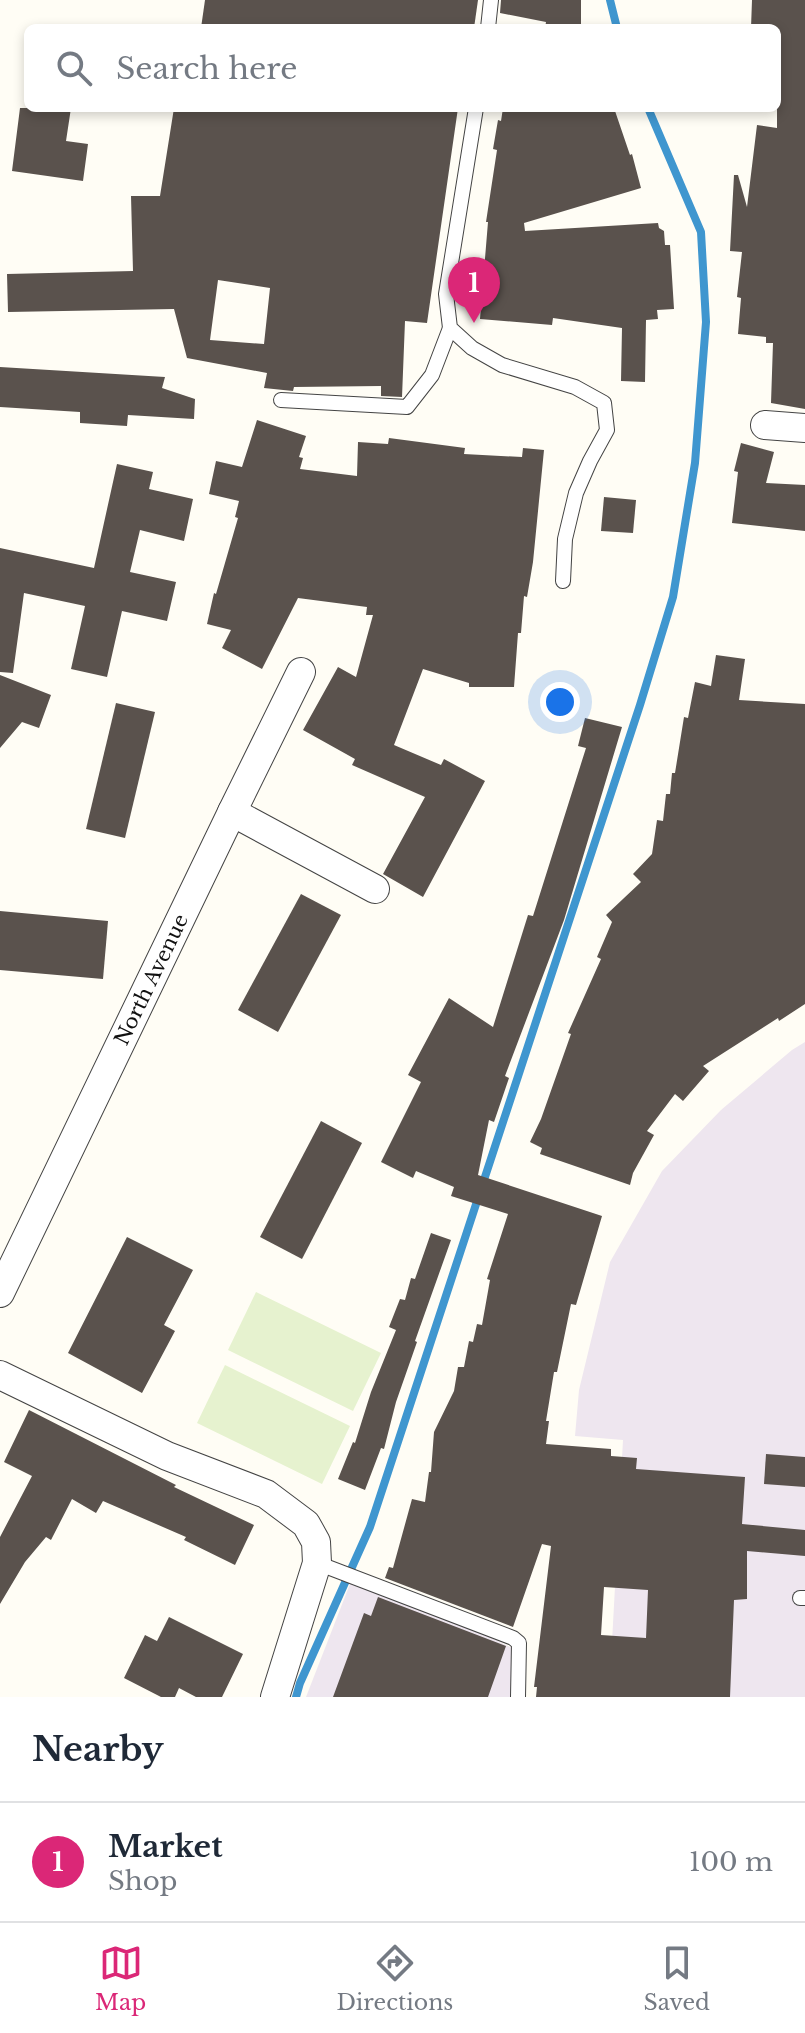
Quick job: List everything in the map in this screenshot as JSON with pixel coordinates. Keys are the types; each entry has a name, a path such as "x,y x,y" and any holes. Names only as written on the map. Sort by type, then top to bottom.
{"street":[{"path":"765,425 805,428"},
{"name":"North Avenue","path":"0,1293 301,672"},
{"path":"232,812 375,889"},
{"path":"0,1375 167,1456 266,1494 306,1524 327,1567 275,1697"}],"lane":[{"path":"488,24 491,0"},
{"path":"281,400 407,407 432,375 450,328 446,294 475,112"},
{"path":"450,328 472,348 502,365 575,387 604,403 607,430 576,493 565,539 563,581"},
{"path":"327,1567 513,1638 519,1643 518,1697"}],"shaded area":[{"path":"805,1042 805,1697 609,1697 623,1440 575,1436 579,1390 610,1262 662,1171 721,1110"},
{"path":"355,1571 512,1648 511,1697 306,1697"}],"green space":[{"path":"256,1292 381,1353 353,1411 228,1350"},
{"path":"225,1365 350,1426 322,1484 197,1423"}],"building":[{"path":"205,0 478,0 475,24 202,24"},
{"path":"501,0 581,0 581,24 546,24 500,13"},
{"path":"752,0 805,0 805,409 771,403 773,343 766,343 766,337 738,334 741,298 737,297 742,252 730,251 734,175 738,175 747,207 757,125 777,128 777,112 781,112 781,24 751,24"},
{"path":"20,108 24,108 24,112 70,112 66,141 88,144 83,181 12,171"},
{"path":"173,112 457,112 427,323 405,321 402,397 381,396 381,386 294,387 293,391 264,388 267,373 187,358 174,309 8,312 7,274 133,271 131,196 160,196","holes":["218,280 270,288 264,344 210,340"]},
{"path":"502,112 615,112 641,188 524,223 525,231 658,223 664,231 665,245 670,245 674,309 657,310 658,319 646,320 645,382 621,381 622,328 553,318 552,325 480,319 486,222 497,150 493,149 498,120 501,121"},
{"path":"0,367 165,377 162,388 195,399 194,419 128,415 127,426 80,423 80,412 0,407"},
{"path":"257,420 306,436 299,457 303,458 300,469 357,476 358,442 388,444 389,438 465,448 464,454 522,457 523,448 544,450 533,562 527,597 524,596 521,633 518,633 514,687 469,687 469,683 423,669 394,745 441,765 444,759 485,781 423,897 383,874 425,797 352,765 355,759 303,730 338,667 356,677 373,615 366,615 367,607 298,598 262,669 222,648 231,630 207,624 238,518 235,517 239,501 209,494 216,461 242,467"},
{"path":"741,443 774,452 766,483 805,485 805,531 732,523 738,472 734,471"},
{"path":"117,464 153,472 149,489 193,499 184,541 140,530 130,572 176,582 167,621 122,611 107,677 71,669 85,606 24,593 13,673 0,672 0,548 94,568"},
{"path":"604,497 636,500 633,533 601,531"},
{"path":"716,655 745,659 739,700 805,704 805,1004 703,1066 709,1071 683,1101 675,1094 647,1131 654,1135 633,1173 630,1185 540,1154 542,1148 530,1142 571,1034 568,1033 601,959 597,957 612,922 606,915 641,882 633,874 652,854 657,820 663,821 666,794 670,794 684,717 688,718 695,682 711,686"},
{"path":"0,675 51,695 39,728 22,722 0,748"},
{"path":"116,703 155,712 125,838 86,829"},
{"path":"585,718 622,727 564,920 505,1076 509,1078 494,1122 489,1120 478,1175 602,1216 576,1305 571,1304 557,1372 554,1372 546,1421 549,1421 546,1444 611,1449 611,1456 637,1458 636,1469 745,1477 742,1524 805,1530 805,1556 747,1551 747,1599 734,1600 730,1697 536,1697 537,1687 534,1687 551,1546 542,1544 513,1627 385,1578 389,1567 393,1568 412,1499 425,1502 434,1432 454,1391 458,1367 464,1367 469,1341 473,1342 477,1324 482,1325 490,1280 487,1279 508,1214 451,1196 454,1187 416,1171 413,1178 381,1162 421,1082 408,1075 449,998 493,1027 528,915 533,916 586,748 578,746","holes":["604,1587 648,1590 646,1638 601,1635"]},
{"path":"301,894 341,915 278,1032 238,1010"},
{"path":"0,911 108,921 103,979 0,970"},
{"path":"321,1121 362,1143 302,1259 260,1237"},
{"path":"431,1233 451,1240 415,1341 384,1449 381,1448 365,1490 338,1479 355,1443 396,1330 389,1327 400,1299 405,1300 411,1278 415,1279"},
{"path":"127,1237 193,1270 164,1325 175,1331 142,1393 68,1353"},
{"path":"29,1410 176,1485 174,1487 254,1525 235,1565 184,1540 186,1537 103,1501 96,1513 72,1499 51,1540 46,1537 25,1562 0,1604 0,1537 32,1476 4,1462"},
{"path":"766,1454 805,1457 805,1487 764,1484"},
{"path":"378,1597 506,1646 488,1697 333,1697 364,1613 371,1616"},
{"path":"169,1617 243,1654 222,1697 196,1697 179,1688 175,1697 161,1697 124,1678 145,1635 157,1641"}],"waterway":[{"path":"610,0 616,24"},
{"path":"296,1697 370,1527 673,597 695,463 706,322 701,232 650,112"}],"place":[{"name":"Market","path":"474,323"}]}
